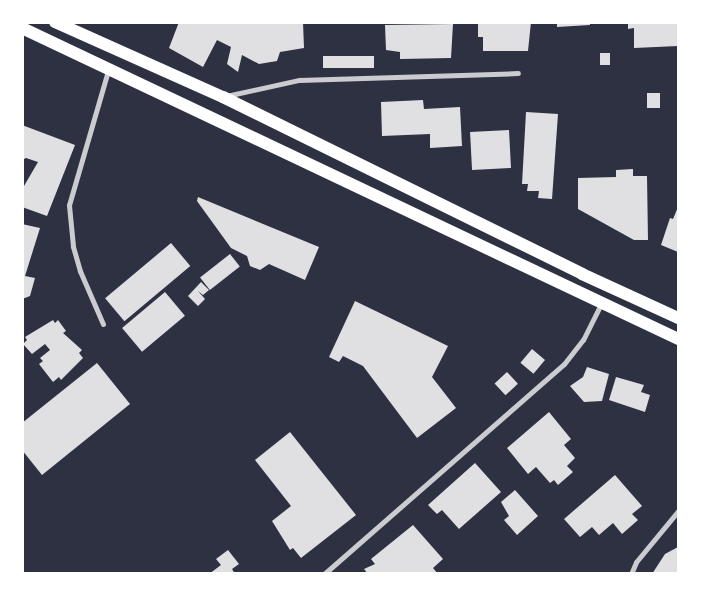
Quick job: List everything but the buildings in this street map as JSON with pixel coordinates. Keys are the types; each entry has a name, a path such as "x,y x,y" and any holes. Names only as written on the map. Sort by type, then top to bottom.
{"highway":[{"path":"55,22 223,97 582,274 678,318"},
{"path":"22,28 678,338"}],"street":[{"path":"103,324 80,272 73,246 69,205 109,68"},
{"path":"223,97 274,83 299,80 518,73"},
{"path":"324,574 564,364 583,340 601,303"},
{"path":"631,574 651,542 678,511"}]}
